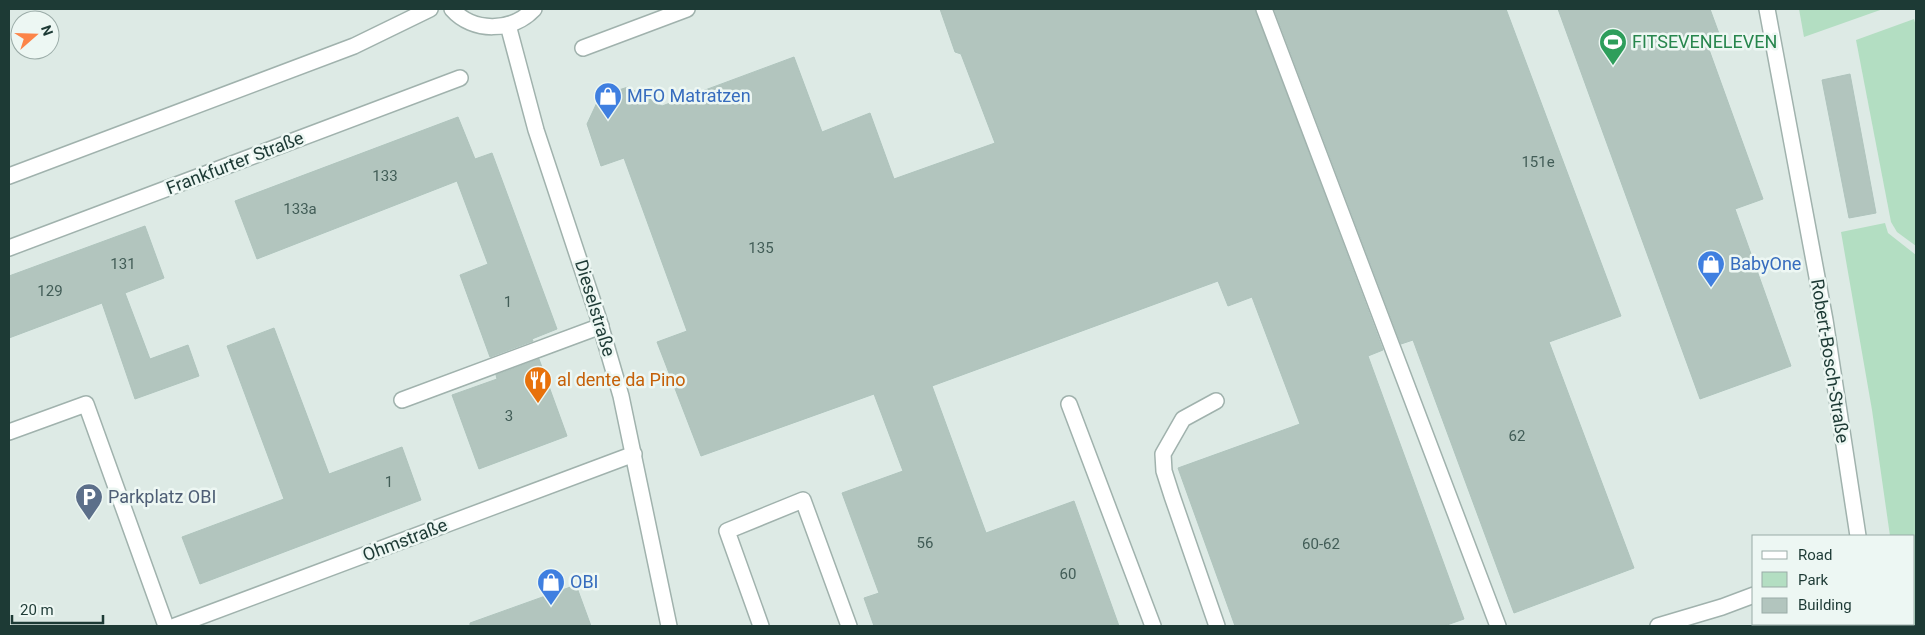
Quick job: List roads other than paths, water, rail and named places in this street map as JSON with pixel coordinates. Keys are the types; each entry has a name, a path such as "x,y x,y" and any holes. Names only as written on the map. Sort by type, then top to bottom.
{"street":[{"path":"9,176 354,46 430,9"},
{"path":"452,9 469,22 484,27 508,25 528,15 534,9"},
{"path":"583,48 686,9"},
{"path":"1264,9 1498,626"},
{"name":"Robert-Bosch-Straße","path":"1767,9 1825,320 1858,535"},
{"name":"Dieselstraße","path":"508,25 536,130 601,326 621,396 669,626"},
{"name":"Frankfurter Straße","path":"9,248 460,78"},
{"path":"402,400 601,326"},
{"path":"1216,401 1183,419 1163,454 1164,471 1217,626"},
{"path":"9,432 86,404 166,626"},
{"path":"1069,404 1153,626"},
{"name":"Ohmstraße","path":"175,626 634,454"},
{"path":"762,626 727,531 803,500 849,626"},
{"path":"1658,626 1701,620 1722,607 1752,596"},
{"path":"1722,607 1752,606"}],"place":[{"name":"FITSEVENELEVEN","path":"1613,66"},
{"name":"MFO Matratzen","path":"608,120"},
{"name":"BabyOne","path":"1711,288"},
{"name":"al dente da Pino","path":"538,404"},
{"name":"Parkplatz OBI","path":"89,521"},
{"name":"OBI","path":"551,606"}]}
